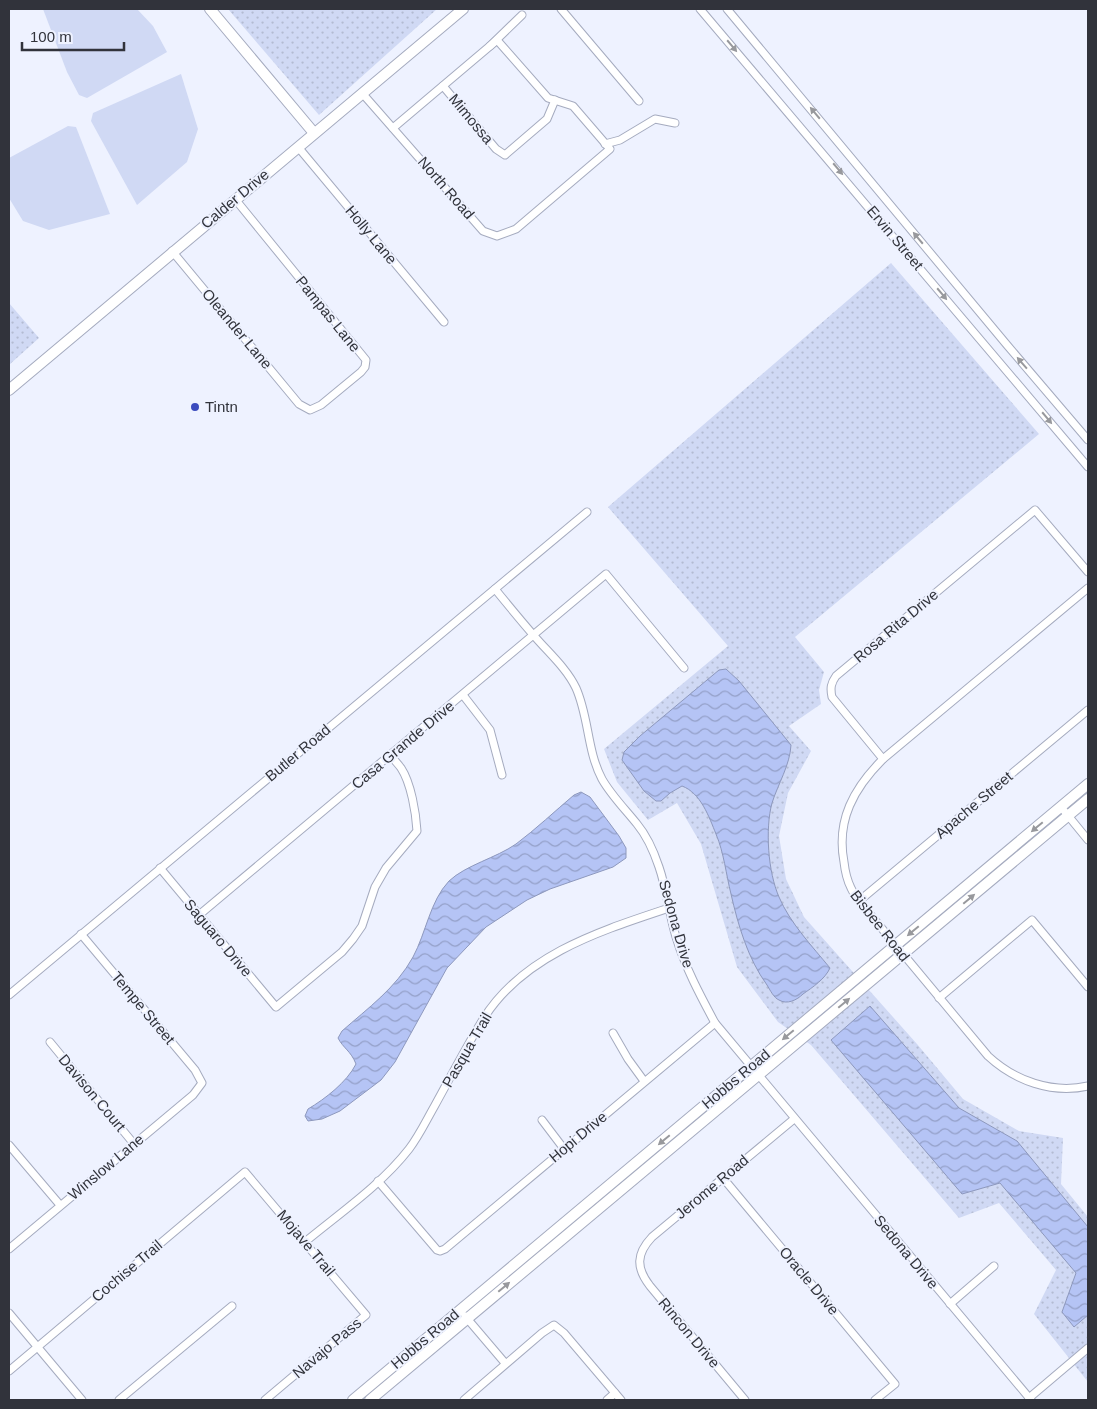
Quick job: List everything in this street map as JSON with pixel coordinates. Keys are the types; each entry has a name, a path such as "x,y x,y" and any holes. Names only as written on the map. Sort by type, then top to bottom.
{"street":[{"path":"210,9 314,133"},
{"name":"Calder Drive","path":"9,390 463,9"},
{"path":"561,9 639,102"},
{"name":"Ervin Street","path":"700,9 1088,467"},
{"name":"Ervin Street","path":"727,9 1006,345 1088,440"},
{"path":"490,46 522,15"},
{"path":"393,128 497,40 548,98 573,106 605,144 620,140 656,118 675,123"},
{"name":"Mimossa","path":"443,86 496,149 505,155 547,120 555,100"},
{"name":"North Road","path":"362,93 483,231 497,236 516,230 610,150 605,144"},
{"name":"Holly Lane","path":"298,147 444,322"},
{"name":"Pampas Lane","path":"235,199 366,360 365,367 361,372 321,405 310,410 301,406"},
{"name":"Oleander Lane","path":"172,252 301,406"},
{"name":"Rosa Rita Drive","path":"883,759 832,697 830,690 836,676 1035,510 1088,572"},
{"name":"Butler Road","path":"9,995 587,512"},
{"name":"Casa Grande Drive","path":"199,915 606,574 684,668"},
{"name":"Bisbee Road","path":"1088,588 883,759 866,776 852,797 842,832 841,849 847,879 860,901 938,998 988,1056 1012,1074 1026,1081 1070,1089 1088,1086"},
{"name":"Sedona Drive","path":"495,589 564,670 576,688 602,778 615,798 638,825 649,843 659,867 676,937 685,962 699,994 715,1023 1030,1399"},
{"path":"463,695 490,730 502,775"},
{"name":"Apache Street","path":"860,901 1088,710"},
{"name":"Saguaro Drive","path":"160,868 276,1007 342,952 353,939 362,926 375,887 382,874 417,831 417,818 407,779 391,755"},
{"name":"Hobbs Road","path":"899,950 1088,784"},
{"name":"Hobbs Road","path":"353,1400 460,1309 754,1071 899,950 1088,799"},
{"path":"1061,807 1088,840"},
{"name":"Pasqua Trail","path":"305,1242 378,1181 410,1148 483,1019 500,998 525,973 553,954 579,940 669,908"},
{"path":"938,998 1032,920 1088,988"},
{"name":"Tempe Street","path":"81,934 195,1070 202,1084"},
{"name":"Hopi Drive","path":"378,1181 437,1250 445,1249 715,1023"},
{"path":"613,1033 628,1059 644,1081"},
{"name":"Davison Court","path":"50,1042 134,1144"},
{"name":"Hobbs Road","path":"370,1400 754,1071"},
{"name":"Winslow Lane","path":"9,1249 194,1095 202,1084"},
{"name":"Jerome Road","path":"639,1261 642,1249 652,1237 794,1119"},
{"path":"542,1120 564,1149"},
{"path":"9,1145 60,1205"},
{"name":"Mojave Trail","path":"245,1172 366,1315"},
{"name":"Cochise Trail","path":"9,1371 245,1172"},
{"name":"Oracle Drive","path":"722,1178 895,1384 875,1400"},
{"name":"Rincon Drive","path":"639,1261 644,1278 650,1286 746,1400"},
{"path":"950,1304 994,1266"},
{"path":"119,1400 232,1306"},
{"path":"460,1309 505,1363"},
{"path":"9,1313 82,1400"},
{"name":"Navajo Pass","path":"264,1400 366,1315"},
{"path":"464,1400 505,1363 554,1325 564,1333 621,1400"},
{"path":"1030,1399 1088,1348"},
{"name":"Hobbs Road","path":"384,1374 391,1383"},
{"path":"607,1400 615,1393"}],"shaded area":[{"path":"43,9 137,9 153,26 167,52 87,98 79,95 67,72"},
{"path":"228,9 437,9 319,115"},
{"path":"181,74 198,129 187,162 137,205 91,121 93,113"},
{"path":"68,126 76,127 110,214 49,230 23,221 9,198 9,158"},
{"path":"891,263 1039,434 795,637 824,672 819,690 821,704 789,726 811,751 788,793 779,836 786,879 804,917 917,1044 963,1099 1019,1131 1063,1138 1061,1184 1088,1217 1088,1382 1034,1314 1056,1270 999,1203 959,1218 811,1045 778,1022 737,967 701,844 677,803 648,820 617,782 604,749 728,646 608,507"},
{"path":"9,303 39,338 9,365"}],"water":[{"path":"726,669 739,681 791,745 788,760 770,813 768,838 772,875 779,897 789,916 830,968 815,986 789,1002 777,999 774,996 760,975 749,953 737,918 719,841 699,800 689,789 682,786 661,801 656,801 644,791 622,760 624,752 640,736 719,670"},
{"path":"581,792 590,797 619,836 626,848 626,858 613,867 550,889 527,900 486,927 447,968 395,1062 381,1080 340,1111 322,1119 308,1121 305,1116 308,1109 335,1090 356,1064 338,1038 342,1031 381,997 406,968 418,948 437,898 449,881 464,870 516,844 574,795"},
{"path":"870,1006 959,1108 1017,1141 1088,1227 1088,1315 1074,1327 1062,1312 1076,1273 1000,1183 962,1194 831,1040"}],"place":[{"name":"Tintn","path":"195,407"}]}
